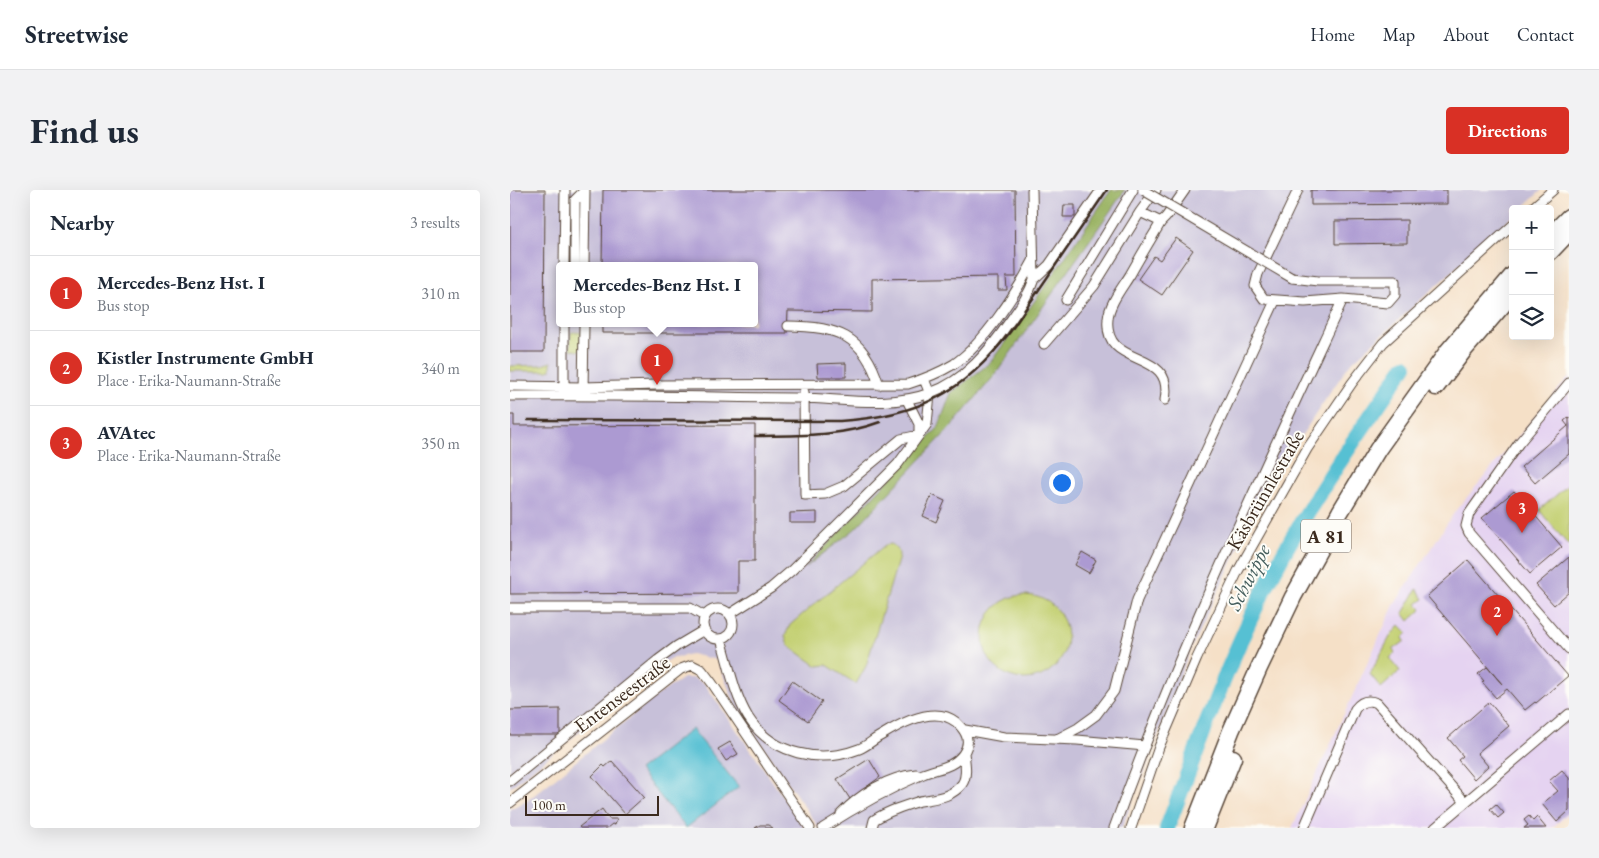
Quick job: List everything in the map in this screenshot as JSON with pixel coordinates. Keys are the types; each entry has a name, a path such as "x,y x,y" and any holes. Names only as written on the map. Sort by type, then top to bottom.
{"highway":[{"path":"1554,232 1569,217"},
{"path":"1552,250 1569,232"},
{"name":"A 81","path":"1193,828 1231,731 1259,668 1293,597 1340,512 1378,449 1448,351 1509,280"},
{"name":"A 81","path":"1205,828 1244,729 1280,646 1341,532 1380,466 1423,403 1464,350 1511,295"}],"street":[{"path":"564,262 565,190"},
{"path":"1032,190 1034,279"},
{"path":"510,396 583,392 892,401 907,400 930,394 965,373 990,350 1025,300 1034,279 1049,265 1101,190"},
{"path":"1066,300 1133,190"},
{"path":"1143,190 1292,278 1318,281 1396,281 1395,295 1388,303 1343,299 1305,302 1264,299 1256,286 1258,274 1298,190"},
{"path":"1044,344 1094,286 1140,212 1156,190"},
{"path":"1165,400 1167,389 1159,370 1115,347 1108,334 1108,317 1113,302 1161,222 1185,190"},
{"path":"1536,205 1553,190"},
{"path":"575,262 575,200 584,191"},
{"path":"584,191 584,262"},
{"path":"1140,212 1161,222"},
{"name":"Käsbrünnlestraße","path":"1131,828 1159,747 1197,658 1238,571 1307,449 1352,383 1383,343 1509,229"},
{"path":"583,392 657,385 908,384 924,379 955,363 972,348 989,329 1022,281 1033,260"},
{"path":"1114,828 1145,746 1210,587 1343,299"},
{"path":"1057,739 1078,728 1096,715 1114,691 1137,600 1275,301"},
{"path":"788,326 810,326 838,332 862,348 874,367 880,385"},
{"path":"564,327 564,392"},
{"path":"583,392 584,327"},
{"path":"730,614 771,588 792,570 898,464 927,424 930,394 924,379"},
{"path":"1569,383 1519,443 1469,514 1466,526 1469,533 1569,649"},
{"path":"804,385 805,495 825,494 844,486 901,439 919,436"},
{"path":"510,386 564,392"},
{"path":"907,400 919,424 919,436"},
{"path":"510,608 690,608 704,616"},
{"path":"717,608 722,608 730,614 734,624 730,633 721,639 711,638 704,630 704,616 717,608"},
{"path":"510,782 658,660 704,630"},
{"path":"721,639 734,683 749,718 761,733 783,748 800,754 823,757 839,755 860,748 904,722 922,716 940,716 952,719 965,730 1004,737 1145,746"},
{"name":"Entenseestraße","path":"510,803 681,669 692,665 702,670 712,683 810,828"},
{"path":"1304,828 1355,709 1366,700 1377,703 1465,802"},
{"path":"1435,828 1569,714"},
{"path":"872,828 874,820 887,812 921,801 944,797 963,783 966,770 964,754 968,740 965,730"},
{"path":"823,828 834,821 850,804 880,785 907,775 924,774 953,764 964,754"}],"shaded area":[{"path":"510,190 1542,190 1525,205 1509,205 1509,220 1349,365 1317,412 1285,461 1251,522 1192,646 1122,828 819,828 736,707 717,660 691,654 669,659 510,788"},
{"path":"1569,377 1569,813 1552,828 1292,828 1394,605 1456,510"},
{"path":"683,678 693,678 704,683 805,828 510,828 510,809 527,801 655,697"}],"green space":[{"path":"1111,190 1125,190 995,375 951,427 855,529 806,567 938,428 951,393 990,363"},
{"path":"571,332 581,332 581,349 578,351 570,349"},
{"path":"551,362 551,370 548,371 510,371 510,366 542,365"},
{"path":"1569,484 1569,546 1539,510"},
{"path":"891,544 899,552 899,557 866,666 856,684 827,665 817,666 788,645 785,636 790,625 885,545"},
{"path":"1417,589 1424,599 1417,604 1422,609 1409,621 1403,613"},
{"path":"1025,595 1041,598 1055,607 1064,621 1067,637 1064,653 1055,667 1041,676 1025,679 1009,676 995,667 986,653 983,637 986,621 995,607 1009,598"},
{"path":"1400,625 1408,633 1403,638 1405,641 1393,650 1395,653 1390,658 1400,671 1381,688 1370,674 1391,635"}],"water":[{"path":"692,729 739,787 686,828 639,770"}],"building":[{"path":"510,190 545,190 544,352 510,352"},
{"path":"603,190 1015,190 1016,277 1006,277 1007,290 998,290 998,277 872,279 872,312 788,311 787,333 602,333 602,327 758,327 758,262 602,262"},
{"path":"1311,190 1447,190 1447,204 1311,205"},
{"path":"1064,205 1075,205 1075,217 1063,217"},
{"path":"1407,220 1407,243 1335,244 1335,221"},
{"path":"1176,238 1193,250 1162,295 1138,279 1154,256 1160,260"},
{"path":"846,363 846,377 818,377 817,364"},
{"path":"510,415 514,415 514,426 755,425 755,561 738,561 738,593 510,594"},
{"path":"1569,417 1569,454 1535,483 1521,467 1568,426 1564,421"},
{"path":"1514,491 1562,547 1530,574 1482,518"},
{"path":"932,495 945,501 936,522 923,516"},
{"path":"817,512 817,523 790,523 790,513"},
{"path":"1082,552 1096,560 1089,573 1075,565"},
{"path":"1569,557 1569,592 1554,605 1536,585"},
{"path":"1468,560 1568,676 1525,710 1507,689 1496,698 1482,682 1484,681 1478,674 1487,667 1502,684 1427,596"},
{"path":"792,681 822,702 808,721 779,700"},
{"path":"1489,702 1509,726 1477,753 1488,766 1474,779 1458,760 1463,756 1448,738"},
{"path":"560,709 560,735 510,735 510,710"},
{"path":"730,742 738,754 726,761 718,749"},
{"path":"869,759 880,777 850,799 837,779"},
{"path":"612,761 644,797 625,814 592,776 603,765 605,767"},
{"path":"1562,770 1569,778 1569,811 1557,822 1542,804 1558,791 1549,781"},
{"path":"1496,804 1504,813 1498,818 1490,809"},
{"path":"602,809 609,819 617,819 615,825 612,824 607,828 579,827"},
{"path":"1529,816 1533,821 1537,817 1546,828 1524,828 1528,825 1524,820"},
{"path":"760,825 768,825 773,828 755,828"}],"waterway":[{"name":"Schwippe","path":"1167,828 1229,667 1257,604 1319,493 1405,366"}],"railway":[{"path":"528,420 840,421 892,414 915,407 936,398 956,386 992,353 1010,332 1107,190"},
{"path":"755,436 834,433 880,422"}],"place":[{"name":"Mercedes-Benz Hst. I","path":"657,385"},
{"name":"AVAtec","path":"1522,533"},
{"name":"Kistler Instrumente GmbH","path":"1497,636"}]}
